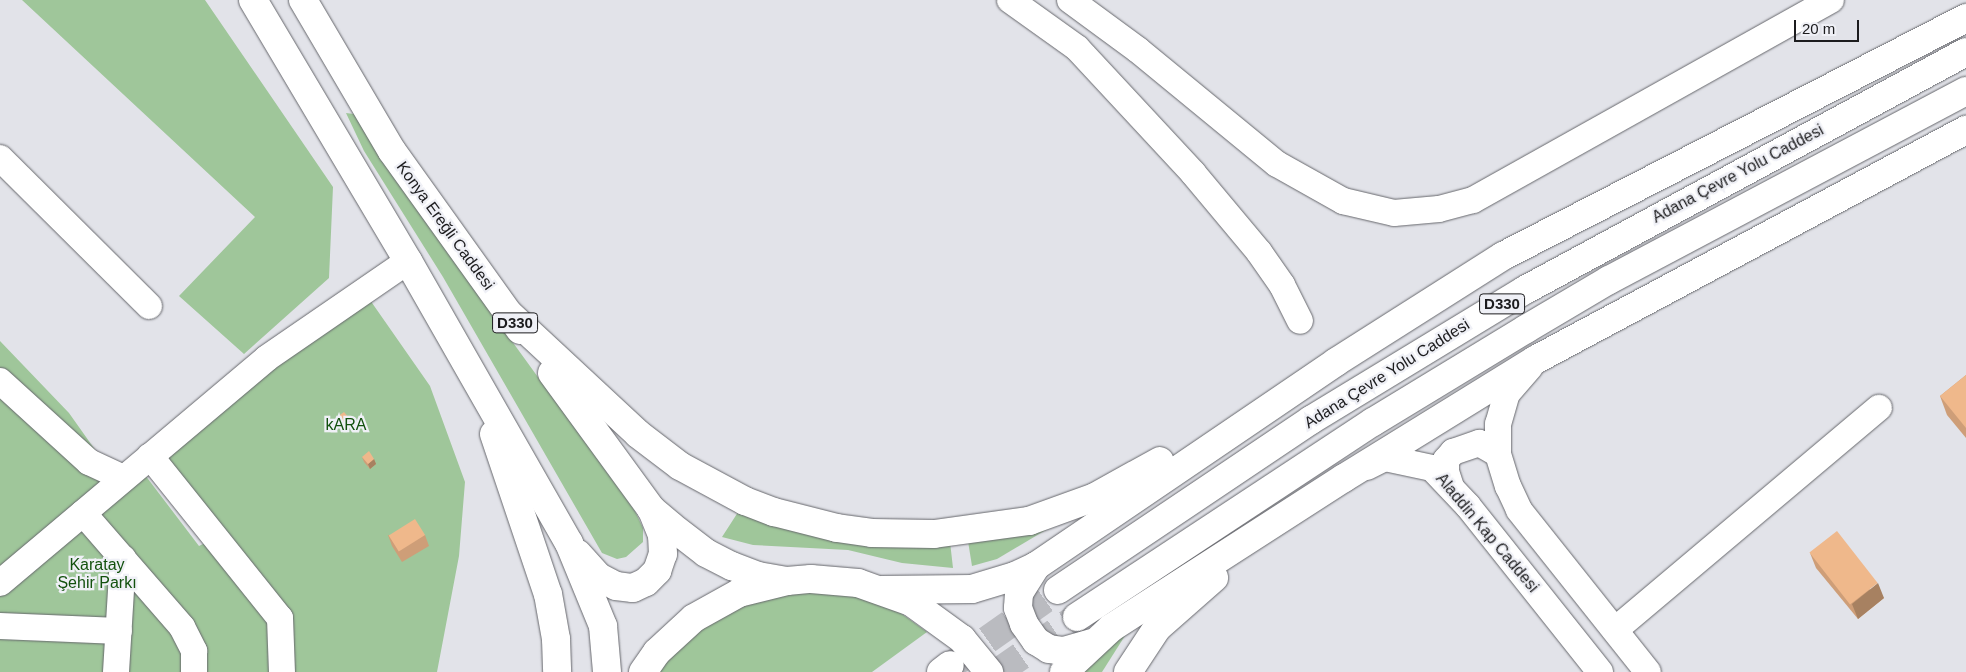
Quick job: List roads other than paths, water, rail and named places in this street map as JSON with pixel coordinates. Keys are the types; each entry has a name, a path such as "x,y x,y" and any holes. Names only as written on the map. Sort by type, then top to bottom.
{"highway":[{"path":"253,0 408,261 569,543 603,626 607,672"},
{"name":"Konya Ereğli Caddesi","path":"303,0 392,151 651,509 706,553 758,576 788,581"},
{"path":"643,672 657,652 694,618 739,594 788,581 835,580 882,590 972,589 1015,576 1036,566 1336,362 1503,256 1966,18"},
{"name":"Adana Çevre Yolu Caddesi","path":"1058,590 1311,420 1525,290 1966,52"},
{"name":"Adana Çevre Yolu Caddesi","path":"1077,617 1373,422 1534,324 1609,280 1966,91"},
{"path":"1064,672 1094,642 1344,478 1535,360 1966,130"},
{"path":"509,314 624,422 680,466 745,501 774,512 872,533 964,532 1029,521 1064,510 1140,473 1336,362"},
{"path":"476,381 548,594 556,639 557,672"},
{"path":"569,543 599,577 616,586 633,588 657,571 663,554 662,535 651,509"},
{"path":"1128,672 1157,628 1293,511"},
{"path":"1036,566 1022,586 1018,608 1036,641 1049,649 1064,652 1094,642"},
{"path":"882,590 938,618 962,639 989,672"}],"street":[{"path":"1010,0 1077,48 1193,173 1259,252 1282,285 1300,322"},
{"path":"1070,0 1138,50 1277,164 1343,202 1394,214 1439,209 1472,200 1831,0"},
{"path":"0,158 150,306"},
{"path":"0,583 267,358 408,261"},
{"path":"1535,360 1507,393 1498,424 1498,454 1519,510 1648,672"},
{"path":"0,381 89,462 124,478"},
{"path":"1615,630 1879,408"},
{"path":"1451,487 1446,472 1446,460 1453,452 1479,443 1498,454"},
{"path":"150,456 280,618 282,672"},
{"name":"Aladdin Kap Caddesi","path":"1344,478 1385,458 1432,468 1451,487 1600,672"},
{"path":"83,513 182,627 194,651 194,672"},
{"path":"116,672 123,558"},
{"path":"0,626 119,631"}],"tunnel":[{"path":"953,664 1058,590"},
{"path":"998,672 1077,617"}],"park label":[{"name":"kARA","path":"346,425"},
{"name":"Karatay Şehir Parkı","path":"97,574"}]}
